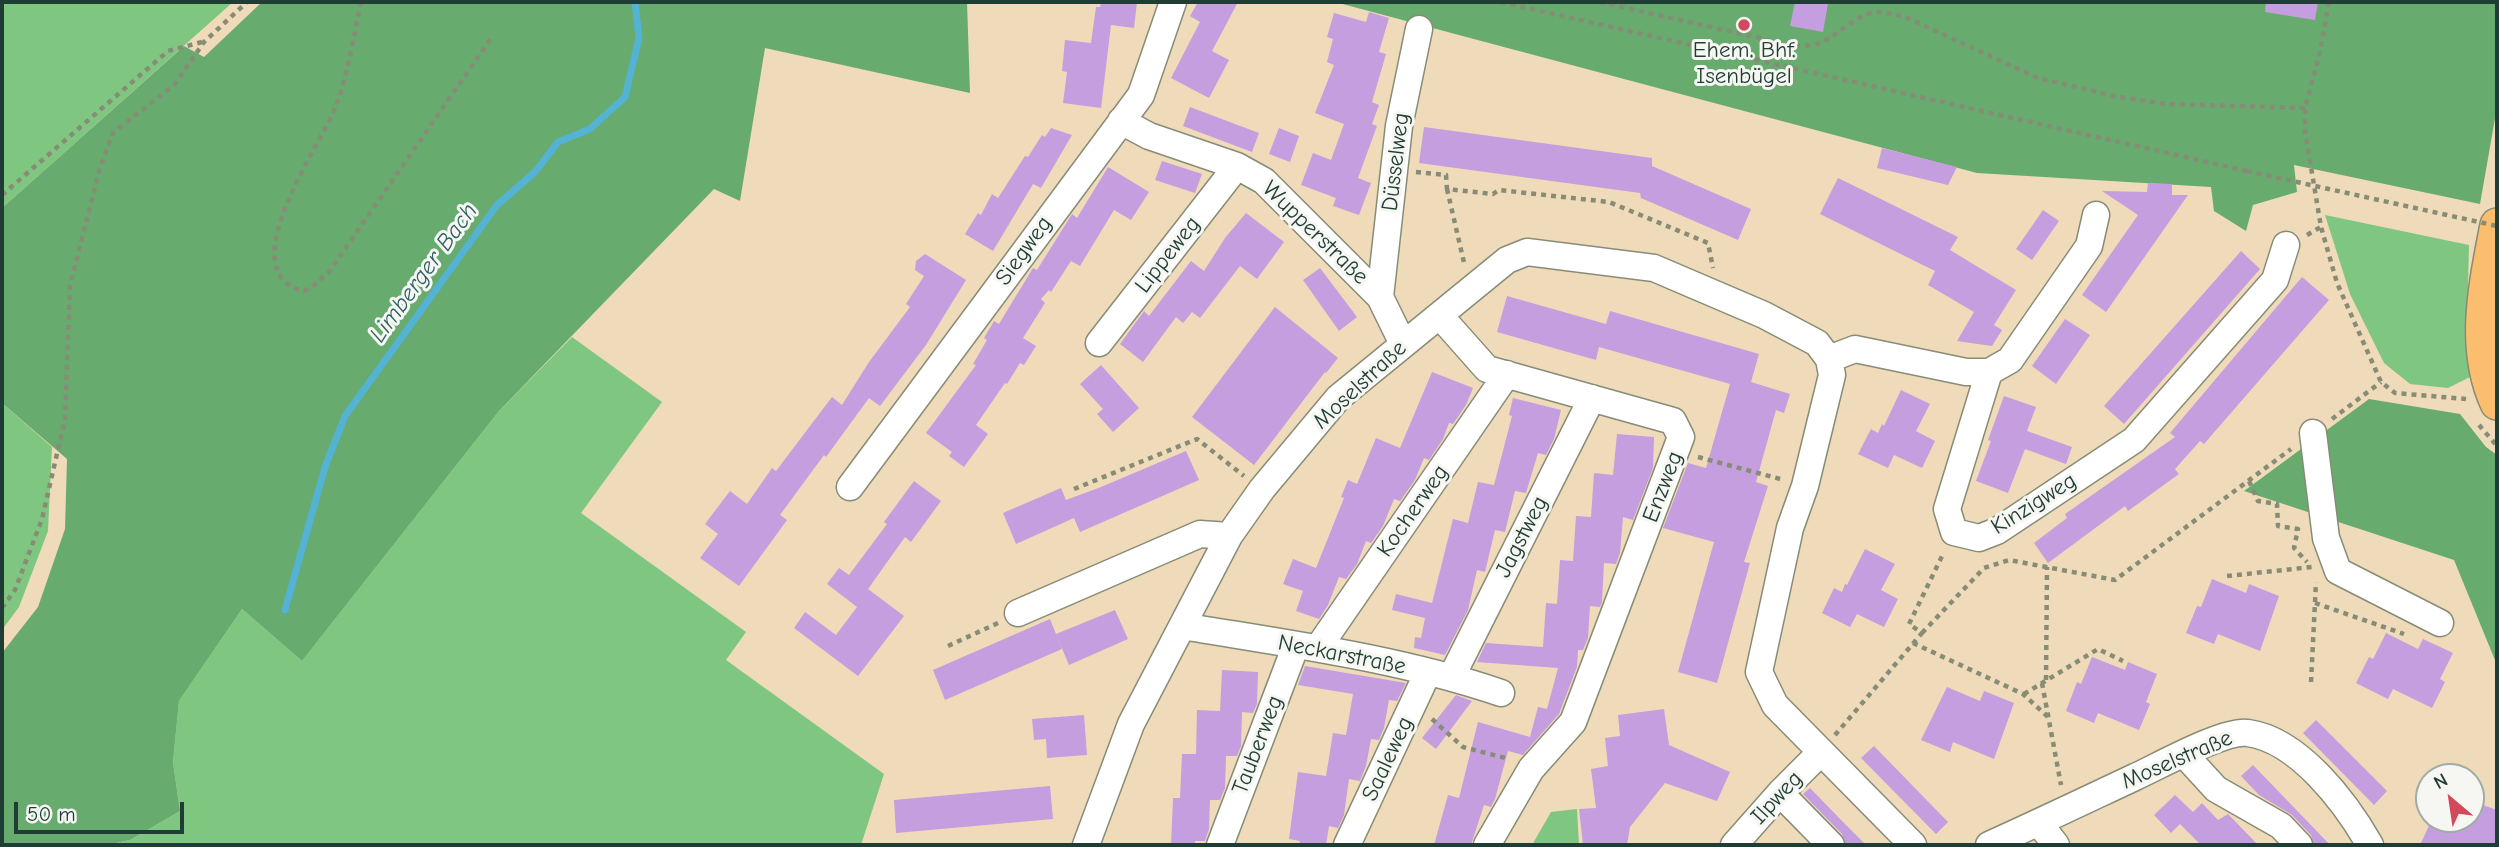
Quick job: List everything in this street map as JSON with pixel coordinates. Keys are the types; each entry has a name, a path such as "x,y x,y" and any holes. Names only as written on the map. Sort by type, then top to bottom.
{"main road":[{"path":"2482,401 2491,390 2481,334 2497,225"}],"street":[{"name":"Siegweg","path":"850,487 1141,94 1173,2"},
{"name":"Düsselweg","path":"1380,297 1399,127 1419,29"},
{"name":"Wupperstraße","path":"1121,121 1149,136 1237,166 1264,181 1380,297 1403,344"},
{"name":"Lippeweg","path":"1099,343 1237,166"},
{"path":"1913,845 1775,705 1759,671 1790,528 1805,486 1832,375 1829,359 1855,349 1966,372 1989,372 2010,360 2089,246 2095,215"},
{"name":"Kinzigweg","path":"1954,532 1979,538 1997,531 2134,440 2275,280 2286,245"},
{"name":"Moselstraße","path":"1086,845 1131,724 1229,536 1262,489 1338,398 1507,260 1527,252 1654,268 1763,315 1817,343 1829,359"},
{"name":"Enzweg","path":"1440,316 1488,369 1673,421 1681,437 1573,722 1534,766"},
{"path":"1954,532 1947,509 1989,372"},
{"name":"Kocherweg","path":"1307,647 1507,374"},
{"name":"Jagstweg","path":"1440,674 1592,398"},
{"path":"2313,433 2326,538 2338,571 2440,623"},
{"path":"1018,613 1200,534 1229,536"},
{"name":"Neckarstraße","path":"1182,626 1307,647 1440,674 1501,693"},
{"name":"Tauberweg","path":"1220,845 1307,647"},
{"name":"Saaleweg","path":"1347,845 1413,703 1440,674"},
{"name":"Moselstraße","path":"1989,845 2184,754 2226,736 2246,732 2274,739 2312,768 2358,825 2370,845"},
{"name":"Ilpweg","path":"1734,845 1821,752"},
{"path":"2184,754 2216,789 2281,827 2299,845"},
{"path":"1487,845 1534,766"},
{"path":"1780,793 1831,845"},
{"path":"2039,823 2056,845"}],"path":[{"path":"2,608 15,590 42,519 65,419 70,285 100,168 113,132 174,85 204,42 247,2"},
{"path":"361,2 347,70 335,107 291,195 274,241 276,270 281,280 290,288 303,291 329,272 492,37"},
{"path":"1501,2 2497,225"},
{"path":"1600,2 1791,45 1813,45 1827,40 1864,16 1875,12 1887,13 1905,17 2038,78 2114,96 2167,104 2305,108"},
{"path":"2329,2 2320,52 2305,108 2305,131 2321,227 2337,283 2381,382 2395,393 2482,401"},
{"path":"2,195 168,51 204,42"},
{"path":"1394,170 1446,175 1470,291"},
{"path":"1447,189 1493,194 1499,190 1609,202 1708,243 1718,296"},
{"path":"1842,727 1913,643 1984,568 2009,560 2115,580 2381,382"},
{"path":"1074,489 1197,439 1262,489"},
{"path":"1677,452 1805,486"},
{"path":"2249,481 2258,501 2277,504 2278,526 2298,529 2294,548 2312,567 2317,578 2311,682"},
{"path":"1922,634 1909,624 1954,532"},
{"path":"2047,567 2044,682 2061,787"},
{"path":"2227,576 2312,567"},
{"path":"2315,603 2415,638"},
{"path":"948,646 1018,613"},
{"path":"1913,643 2023,694 2048,717"},
{"path":"2023,694 2098,649 2123,661"},
{"path":"1413,703 1463,747 1534,766"}],"green space":[{"path":"2,2 233,2 2,208"},
{"path":"262,2 967,2 970,93 765,48 740,201 714,189 499,411 302,661 242,609 179,701 173,762 180,811 130,840 107,845 2,845 2,653 38,607 65,529 67,459 2,403 2,208 184,46 204,57"},
{"path":"1335,2 2497,2 2497,107 2480,204 2294,165 2297,192 2253,205 2246,231 2214,211 2211,187 1977,173"},
{"path":"2325,215 2469,245 2467,326 2470,377 2448,388 2410,384 2384,363 2350,294"},
{"path":"572,337 662,402 581,513 746,632 726,660 884,774 861,845 107,845 130,840 180,811 173,762 179,701 242,609 302,661 499,411"},
{"path":"2369,399 2460,414 2486,447 2497,455 2497,665 2454,560 2244,491"},
{"path":"2,403 52,447 48,531 19,607 2,630"},
{"path":"1577,809 1579,845 1532,845 1551,812"}],"building":[{"path":"1101,2 1137,2 1134,28 1111,25 1101,108 1063,103 1067,72 1062,71 1065,40 1091,43 1096,7 1100,7"},
{"path":"1198,2 1238,2 1212,51 1229,60 1209,98 1171,78 1200,22 1190,16"},
{"path":"1795,2 1828,4 1823,32 1790,26"},
{"path":"2266,2 2318,2 2315,20 2265,12"},
{"path":"1369,12 1389,18 1379,52 1386,54 1372,102 1379,105 1372,124 1377,126 1358,178 1371,183 1359,215 1333,206 1336,198 1301,185 1313,153 1331,160 1344,124 1315,113 1334,65 1327,62 1333,39 1327,37 1334,13 1366,22"},
{"path":"1190,107 1259,133 1252,152 1183,126"},
{"path":"1424,127 1652,158 1652,166 1751,209 1738,240 1641,198 1640,193 1419,163"},
{"path":"1051,128 1072,135 1041,188 1033,184 993,251 965,234 978,213 981,215 992,194 998,198 1025,156 1028,157 1042,135 1045,137"},
{"path":"1279,128 1299,136 1290,162 1269,154"},
{"path":"1882,148 1957,167 1948,185 1877,168"},
{"path":"1162,161 1202,174 1195,193 1155,180"},
{"path":"1108,167 1149,192 1131,220 1114,210 1080,266 1071,261 1051,292 1049,290 1041,299 1045,303 1023,338 1036,346 1024,365 1020,363 976,425 988,434 964,467 949,456 952,452 926,433 976,365 973,364 994,321 999,324 1033,268 1037,270 1072,214 1077,218"},
{"path":"1838,178 1958,237 1950,250 2016,290 1994,325 2002,330 1992,346 1957,341 1974,312 1928,285 1935,271 1820,214"},
{"path":"2148,183 2172,184 2172,195 2188,195 2106,312 2082,295 2138,215 2102,191 2147,192"},
{"path":"2043,210 2059,221 2032,260 2016,249"},
{"path":"1246,213 1284,242 1257,279 1240,266 1200,318 1192,312 1183,323 1176,317 1143,362 1120,344 1144,311 1149,316 1191,261 1204,271 1225,238"},
{"path":"2241,251 2260,269 2124,424 2104,406"},
{"path":"925,254 966,280 926,345 880,406 869,398 826,457 824,455 780,515 787,520 739,586 700,558 718,534 705,524 730,491 747,504 772,468 776,471 832,397 842,405 869,362 910,307 906,304 924,276 915,270 916,261"},
{"path":"1320,268 1357,317 1339,331 1303,280"},
{"path":"2302,277 2329,300 2204,444 2200,441 2175,469 2179,474 2128,511 2125,506 2048,563 2034,543 2067,518 2065,514 2175,437 2170,433"},
{"path":"1507,296 1606,324 1610,311 1759,354 1751,382 1790,394 1784,413 1776,410 1756,482 1768,486 1744,562 1750,563 1717,683 1678,672 1714,542 1663,528 1688,463 1706,468 1730,384 1599,347 1596,360 1497,332"},
{"path":"1275,307 1338,358 1254,465 1192,417"},
{"path":"2065,319 2090,335 2056,384 2032,366"},
{"path":"1101,365 1139,408 1113,432 1097,414 1103,409 1080,384"},
{"path":"1432,372 1473,388 1466,405 1453,424 1449,423 1443,439 1429,460 1424,458 1415,480 1400,501 1394,499 1383,526 1371,543 1366,541 1357,564 1346,579 1339,577 1328,605 1319,619 1296,611 1303,591 1283,584 1293,559 1316,568 1344,498 1341,497 1348,480 1357,484 1376,438 1400,448"},
{"path":"1901,390 1930,404 1916,431 1935,441 1922,468 1894,455 1888,468 1858,454 1871,429 1878,433 1882,424 1884,426"},
{"path":"2004,396 2036,407 2027,431 2072,447 2066,464 2025,449 2008,493 1976,481"},
{"path":"1513,398 1561,410 1554,439 1546,455 1538,453 1526,493 1515,491 1505,532 1495,530 1485,572 1477,570 1468,610 1445,655 1414,648 1415,637 1421,638 1425,618 1392,610 1396,594 1432,603 1453,519 1468,523 1478,482 1494,485 1512,416 1509,415"},
{"path":"1617,434 1654,437 1653,468 1633,520 1623,517 1620,553 1616,564 1604,563 1602,602 1600,607 1590,606 1588,638 1583,650 1578,650 1577,667 1559,714 1523,755 1508,751 1495,799 1491,807 1484,805 1471,845 1434,845 1448,795 1459,798 1478,722 1530,737 1538,707 1547,709 1558,668 1477,662 1486,643 1543,647 1546,603 1557,604 1560,560 1573,561 1576,516 1591,517 1594,473 1613,475"},
{"path":"1186,451 1199,480 1080,532 1074,518 1016,544 1003,513 1061,488 1066,500"},
{"path":"914,481 941,501 911,542 905,537 868,589 904,616 858,676 794,628 805,612 836,635 857,607 827,584 839,568 849,575 887,524 884,522"},
{"path":"1865,549 1895,564 1881,590 1898,599 1884,627 1857,614 1850,627 1822,613 1834,588 1842,592 1845,584 1847,585"},
{"path":"2212,579 2246,593 2249,584 2279,596 2260,651 2218,634 2214,644 2186,633 2197,606 2201,607"},
{"path":"1115,610 1128,639 1069,665 1056,634"},
{"path":"1050,619 1062,649 945,700 933,670"},
{"path":"2386,633 2418,649 2423,639 2453,653 2440,679 2445,682 2432,708 2393,689 2388,699 2356,683 2369,657 2373,659"},
{"path":"2092,657 2125,670 2128,662 2157,674 2146,702 2150,704 2139,730 2098,713 2094,723 2066,711 2077,682 2081,684"},
{"path":"1305,666 1406,683 1397,701 1389,700 1384,728 1379,740 1371,739 1360,781 1349,779 1344,815 1338,828 1329,826 1326,845 1299,845 1300,841 1289,839 1298,772 1326,776 1333,733 1346,735 1353,694 1298,685"},
{"path":"1222,670 1258,672 1257,704 1253,713 1242,712 1241,746 1237,756 1226,756 1225,788 1220,800 1210,800 1209,829 1205,841 1195,841 1195,845 1171,845 1173,798 1180,798 1182,754 1196,754 1197,710 1220,711"},
{"path":"1947,687 1980,701 1984,691 2014,703 1994,759 1953,742 1950,752 1921,740"},
{"path":"1456,695 1472,701 1436,749 1422,738"},
{"path":"1664,709 1669,745 1730,772 1717,801 1665,783 1630,827 1627,845 1583,845 1579,809 1596,808 1591,769 1608,766 1605,738 1620,736 1618,715"},
{"path":"1084,715 1087,755 1047,758 1046,739 1034,740 1032,719"},
{"path":"2316,720 2387,791 2374,805 2303,733"},
{"path":"1874,746 1948,822 1936,834 1861,758"},
{"path":"2253,765 2330,845 2314,845 2311,835 2292,815 2259,795 2241,776"},
{"path":"1050,786 1053,819 896,833 894,800"},
{"path":"1810,788 1866,845 1846,845 1842,834 1803,794"},
{"path":"2175,795 2193,812 2202,803 2218,820 2228,814 2258,845 2201,845 2180,824 2171,833 2154,815"},
{"path":"2485,806 2497,810 2497,845 2420,845 2426,833 2485,833"}],"waterway":[{"name":"Limberger Bach","path":"285,610 325,467 345,416 497,205 535,172 558,142 590,129 625,97 639,38 635,2"}],"place":[{"name":"Ehem. Bhf. Isenbügel","path":"1744,25"}]}
